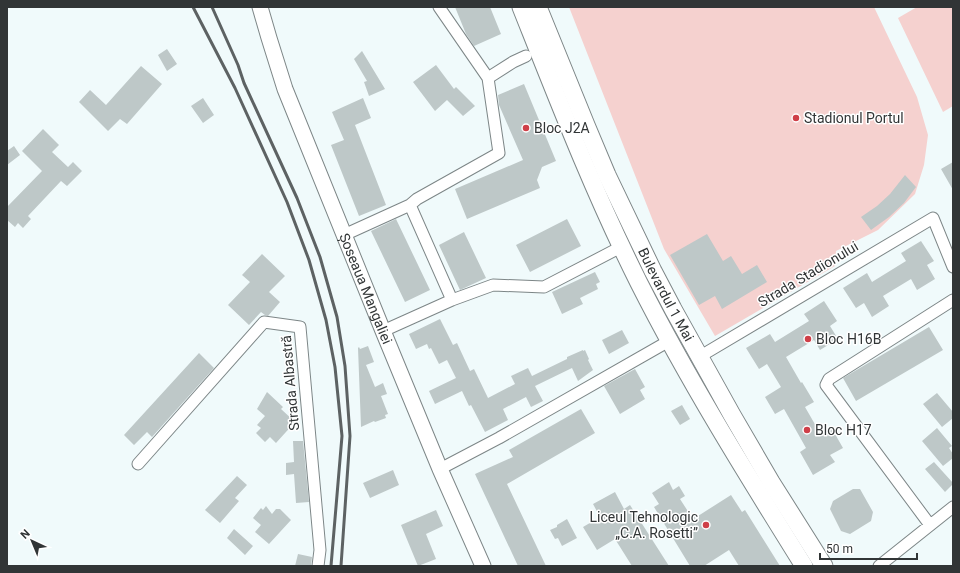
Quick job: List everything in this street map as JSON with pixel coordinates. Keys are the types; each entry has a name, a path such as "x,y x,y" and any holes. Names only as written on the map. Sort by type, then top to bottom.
{"main road":[{"name":"Bulevardul 1 Mai","path":"521,7 588,175 639,283 717,424 804,566"},
{"name":"Bulevardul 1 Mai","path":"538,7 607,175 653,271 732,415 824,566"}],"street":[{"name":"Șoseaua Mangaliei","path":"260,7 285,89 440,469 483,566"},
{"path":"344,235 410,205 417,199 499,154 488,78 439,7"},
{"path":"488,78 512,62 526,56"},
{"path":"410,205 452,300"},
{"name":"Strada Stadionului","path":"699,357 933,218 953,267"},
{"path":"383,331 452,300 494,285 544,287 621,247"},
{"path":"930,525 826,385 829,379 953,300"},
{"name":"Strada Albastră","path":"138,464 264,322 300,328 320,550 318,566"},
{"path":"440,469 499,438 670,341"},
{"path":"879,566 953,507"}],"shaded area":[{"name":"Stadionul Portul","path":"569,7 874,7 917,97 928,135 924,165 915,194 878,230 836,251 835,266 715,336 664,249"},
{"path":"917,7 953,7 953,106 943,112 898,18"}],"building":[{"path":"455,7 490,7 501,34 474,46 466,34"},
{"path":"167,49 177,64 167,71 158,55"},
{"path":"362,51 385,89 369,96 364,82 367,81 354,59"},
{"path":"436,65 454,89 456,87 475,106 463,116 447,100 435,111 413,82"},
{"path":"141,66 162,84 127,124 120,119 108,131 79,102 90,90 106,105"},
{"name":"Bloc J2A","path":"524,84 556,161 542,167 537,180 540,188 467,219 455,189 523,160 499,105 498,95"},
{"path":"203,98 214,115 203,123 191,106"},
{"path":"363,98 371,118 355,125 386,205 359,216 331,145 344,140 332,112"},
{"path":"43,129 59,145 52,152 68,167 73,162 82,171 67,186 61,181 28,216 31,219 23,228 18,223 15,227 7,220 7,207 42,171 22,151"},
{"path":"14,146 20,155 7,165 7,151"},
{"path":"953,162 953,190 941,169"},
{"path":"905,175 916,187 904,203 889,217 871,230 861,217 877,206 890,194"},
{"path":"396,219 430,290 405,302 371,231"},
{"path":"567,219 581,246 530,272 516,245"},
{"path":"464,232 486,278 460,290 439,245"},
{"path":"707,234 723,261 731,256 742,274 757,265 767,282 722,309 715,296 699,305 670,255"},
{"path":"921,241 934,261 927,265 935,279 917,290 911,279 883,296 889,306 872,317 864,303 856,308 843,288 867,273 872,282 906,261 901,253"},
{"path":"262,254 285,276 269,292 280,302 268,316 261,312 249,325 228,305 250,282 242,275"},
{"path":"595,272 600,282 596,284 598,289 580,298 583,304 562,314 552,292"},
{"path":"824,301 837,321 830,326 838,339 820,350 814,340 786,357 814,402 805,407 820,433 831,427 843,448 830,455 835,462 813,475 800,452 806,448 784,409 775,414 765,397 781,387 767,364 759,369 746,348 770,334 775,342 809,321 804,314"},
{"path":"440,319 453,345 457,343 470,371 474,369 488,398 515,384 511,376 528,368 532,376 583,350 585,350 593,370 578,381 572,368 535,386 543,401 531,407 526,397 503,409 508,420 485,432 471,405 469,406 462,391 435,404 429,391 456,378 447,360 439,364 431,348 429,349 427,344 416,349 409,334"},
{"path":"929,327 943,350 856,401 843,378"},
{"path":"622,330 629,343 609,354 602,340"},
{"path":"368,346 374,362 366,365 375,387 383,383 387,394 381,396 388,414 385,415 386,418 375,422 374,421 361,427 358,348 359,347 360,349"},
{"path":"199,353 214,368 152,437 147,432 134,445 124,435"},
{"path":"635,369 645,387 640,390 645,399 620,414 604,386"},
{"path":"267,392 283,407 281,409 295,422 276,443 270,437 265,442 256,433 261,428 257,425 265,416 257,409"},
{"path":"937,393 953,412 953,418 942,427 923,404"},
{"path":"682,405 690,419 680,425 671,411"},
{"path":"581,409 595,433 507,484 546,566 518,566 475,474 513,457 509,450"},
{"path":"937,428 952,446 949,448 953,454 953,458 943,466 922,441"},
{"path":"293,441 303,441 309,502 296,503 294,474 286,475 286,463 294,462"},
{"path":"934,462 953,483 945,492 925,469"},
{"path":"393,470 399,485 370,498 363,483"},
{"path":"237,476 247,485 235,498 239,501 220,523 205,510"},
{"path":"669,482 673,490 679,486 685,496 680,499 691,516 696,513 698,516 731,495 742,512 745,510 780,566 739,566 729,550 704,566 690,566 654,507 659,504 652,493"},
{"path":"853,489 860,489 873,512 871,521 850,534 841,531 830,509 833,501"},
{"path":"615,492 624,509 630,505 669,566 632,566 615,539 597,550 583,527 600,517 593,504"},
{"path":"266,506 272,514 276,509 280,509 291,520 269,544 255,532 261,525 253,518 261,508 263,510"},
{"path":"436,510 443,526 426,534 436,559 418,566 401,525"},
{"path":"567,519 577,538 562,546 558,538 555,539 550,530 557,527 557,525"},
{"path":"234,529 253,546 245,555 227,538"},
{"path":"298,554 312,557 311,566 295,566"}],"railway":[{"path":"193,7 235,88 287,202 309,260 326,320 335,367 342,436 331,566"},
{"path":"212,7 238,65 244,83 297,198 320,257 337,317 345,366 350,436 341,566"}],"place":[{"name":"Stadionul Portul","path":"796,118"},
{"name":"Bloc J2A","path":"526,128"},
{"name":"Bloc H16B","path":"808,339"},
{"name":"Bloc H17","path":"807,430"},
{"name":"Liceul Tehnologic „C.A. Rosetti”","path":"706,525"}]}
